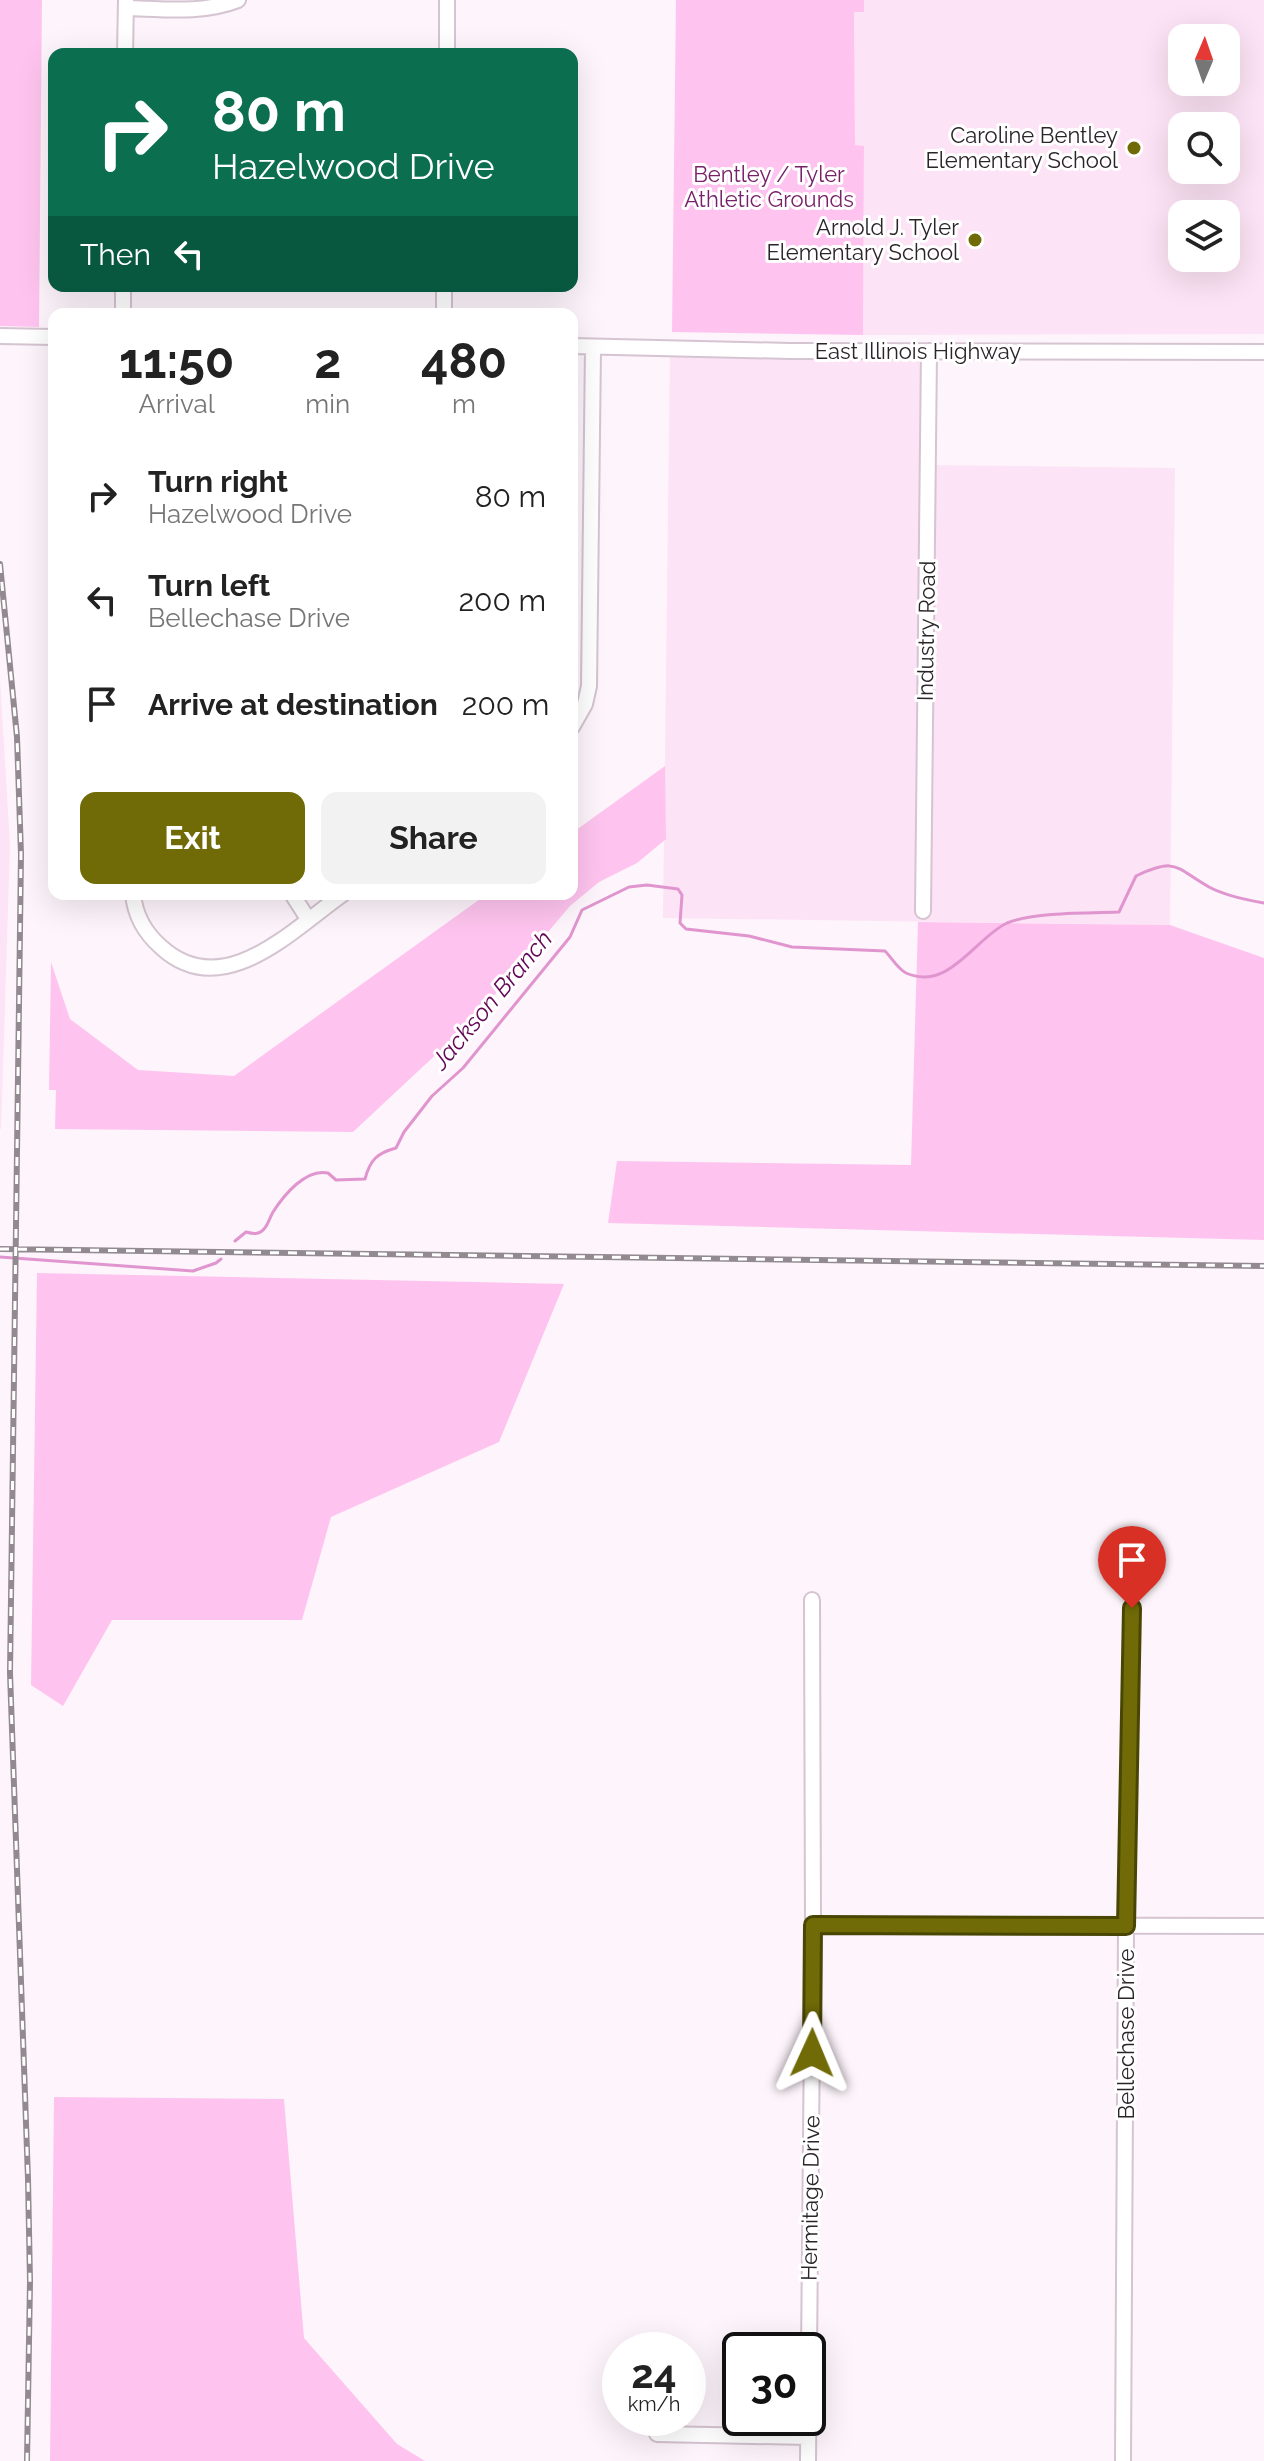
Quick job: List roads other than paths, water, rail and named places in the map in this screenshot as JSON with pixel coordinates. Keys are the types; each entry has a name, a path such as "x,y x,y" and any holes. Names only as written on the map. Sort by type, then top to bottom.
{"street":[{"path":"125,48 126,4 196,10 220,7 238,0"},
{"path":"447,0 447,48"},
{"path":"0,336 48,337"},
{"name":"East Illinois Highway","path":"578,346 1264,352"},
{"path":"578,716 589,686 593,347"},
{"name":"Industry Road","path":"923,911 929,351"},
{"path":"135,900 142,924 155,942 173,957 209,968 229,967 258,956 335,900"},
{"path":"296,900 308,919"},
{"name":"Hermitage Drive","path":"808,2461 813,1925 812,1600"},
{"name":"Bellechase Drive","path":"1123,2461 1126,1926 1132,1608"},
{"path":"813,1925 1264,1926"},
{"path":"706,2435 808,2437"}],"waterway":[{"name":"Jackson Branch","path":"235,1241 246,1232 256,1234 262,1231 289,1191 312,1175 328,1173 336,1180 365,1179 375,1158 396,1148 404,1132 432,1096 463,1068 570,937 582,910 629,887 647,885 678,889 682,895 680,923 686,929 749,936 792,947 885,951 903,971 921,977 948,969 995,930 1018,919 1119,912 1136,876 1160,867 1175,867 1222,893 1264,903"},
{"name":"Jackson Branch","path":"0,1257 193,1271 221,1259"}],"railway":[{"path":"0,564 17,737 21,854 10,1673 28,2179 27,2461"},
{"path":"0,1249 1264,1266"}],"place":[{"name":"Caroline Bentley Elementary School","path":"1134,148"},
{"name":"Arnold J. Tyler Elementary School","path":"975,240"}],"park label":[{"name":"Bentley / Tyler Athletic Grounds","path":"769,186"}]}
